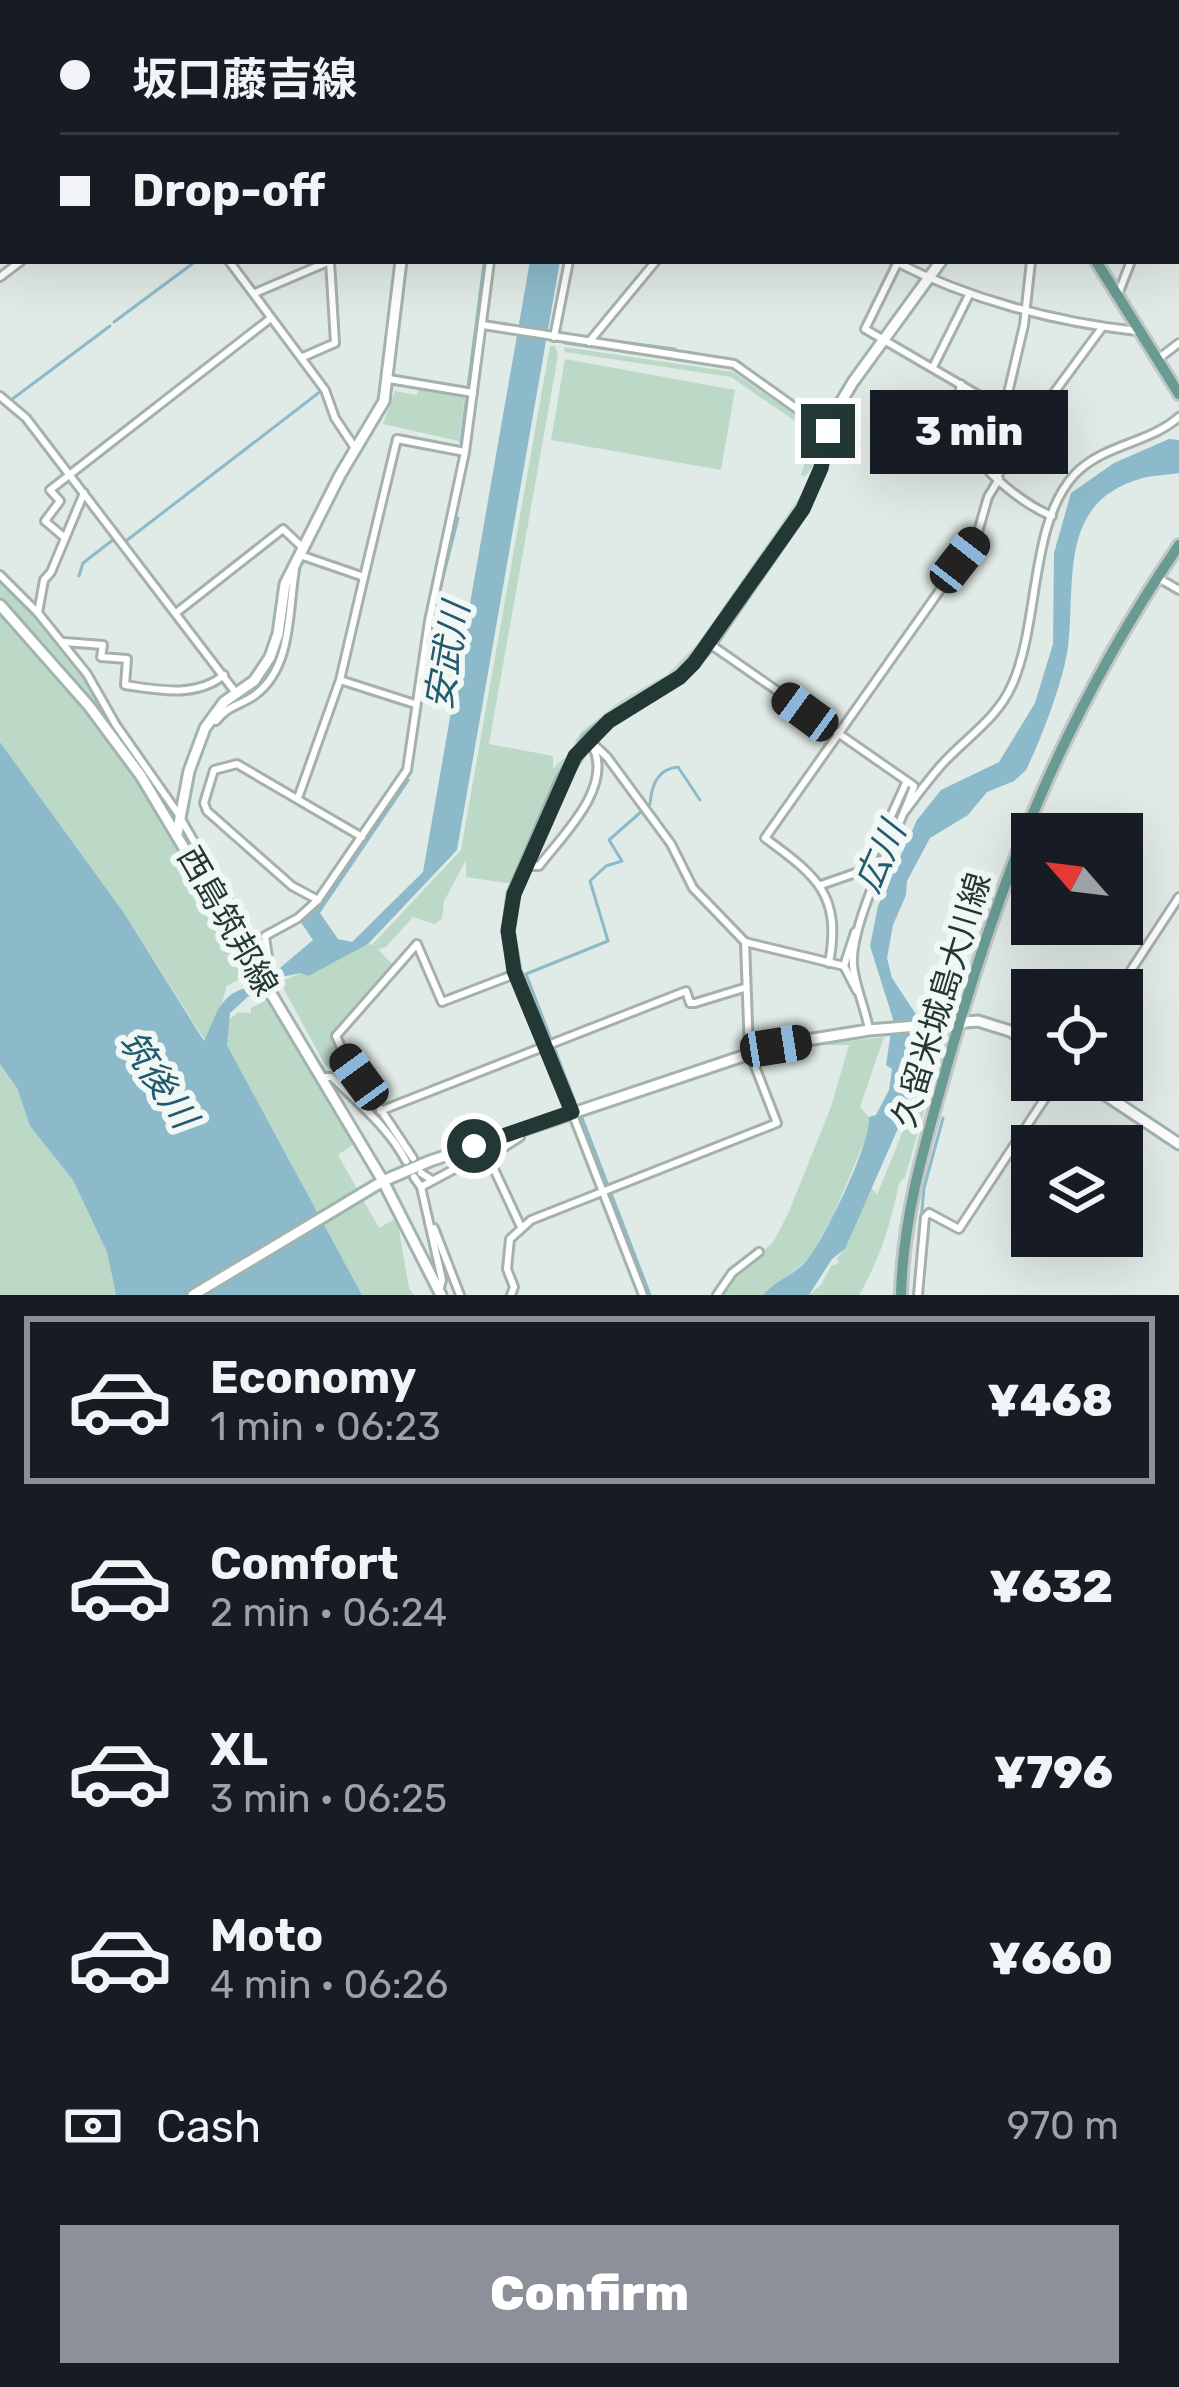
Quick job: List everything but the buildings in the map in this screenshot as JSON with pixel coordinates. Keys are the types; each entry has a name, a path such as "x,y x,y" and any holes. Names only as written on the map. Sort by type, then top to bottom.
{"main road":[{"name":"西島筑邦線","path":"400,264 388,379 380,410 355,448 280,597 278,634 270,657 254,682 213,712 205,728 189,771 177,834 383,1181 440,1293"},
{"path":"572,1112 515,974 508,931 510,907 561,782 589,739 609,721 680,677 710,644 803,509 821,468 828,431 853,382 939,264"},
{"path":"1098,264 1179,394"},
{"name":"久留米城島大川線","path":"901,1295 913,1185 954,1022 986,928 1060,746 1121,633 1179,545"},
{"path":"0,605 110,733 177,834"},
{"path":"194,1295 383,1181 430,1160 749,1051 871,1030 954,1022 999,1025 1011,1033"},
{"path":"1114,1101 1179,1144"}],"street":[{"path":"231,264 326,390 335,418 355,448"},
{"path":"254,294 323,264"},
{"path":"303,357 334,343 330,264"},
{"path":"271,997 265,936 298,918 318,900 406,774 415,704 465,452 489,264"},
{"path":"552,337 568,264"},
{"path":"589,342 654,264"},
{"path":"896,264 865,329 1004,410 1024,432"},
{"path":"901,264 969,294 1140,332"},
{"path":"1004,410 1024,325 1030,264"},
{"path":"1118,296 1130,264"},
{"path":"933,367 969,294"},
{"path":"65,538 45,521 59,503 50,490 271,318"},
{"path":"483,325 734,364 828,431"},
{"path":"829,964 834,940 821,885 765,838 976,538 988,497 1024,432 1102,327"},
{"path":"1158,359 1179,343"},
{"path":"388,379 473,392"},
{"path":"961,384 953,422 970,437 974,452 998,477 1034,508 1052,516"},
{"path":"0,396 26,418 236,693"},
{"path":"905,812 1007,695 1026,642 1052,516 1072,477 1091,458 1157,432 1179,417"},
{"path":"298,798 340,680 398,440 465,452"},
{"path":"38,613 44,580 84,493"},
{"path":"176,613 283,530 299,556 364,577"},
{"path":"205,728 211,728 232,704 257,694 279,658 292,617 290,594 299,556"},
{"path":"0,575 63,642 179,820 267,969"},
{"path":"1157,577 1179,590"},
{"path":"63,642 103,645 101,656 127,659 125,685 185,691 212,686 224,675"},
{"path":"710,644 912,784 914,789 844,966"},
{"path":"340,680 415,704"},
{"path":"525,866 539,866 596,784 598,758 589,739"},
{"path":"589,739 661,830 693,888 745,942 844,966"},
{"path":"318,900 292,886 205,807 214,770 238,764 362,837"},
{"path":"821,885 867,869 906,783"},
{"path":"1132,969 1179,897"},
{"path":"859,928 853,961 871,1030"},
{"path":"511,1295 510,1239 521,1227 546,1212 777,1124 749,1051 745,942"},
{"path":"320,1078 332,1077 410,1160 335,1036 417,944 442,1002 515,974"},
{"path":"844,966 860,994"},
{"path":"380,1111 686,992 694,1003 744,988"},
{"path":"918,1295 925,1217 929,1213 959,1229 1044,1101"},
{"path":"572,1112 607,1189 643,1295"},
{"path":"490,1156 520,1137 518,1131"},
{"path":"421,1186 486,1152 521,1227"},
{"path":"432,1180 417,1175 442,1280 440,1293"},
{"path":"423,1196 460,1295"},
{"path":"717,1295 737,1268 759,1252"}],"green space":[{"path":"550,346 555,346 558,355 489,744 553,756 553,769 567,760 513,884 466,877 466,860 444,901 442,919 434,924 413,917 386,947 378,949 393,965 330,1036 388,1127 324,1063 280,982 372,945 461,850"},
{"path":"564,347 733,372 818,430 816,463 801,475 813,436 731,377 565,352"},
{"path":"565,359 735,390 721,470 551,440"},
{"path":"419,387 465,395 459,441 383,424 395,391 417,395"},
{"path":"801,495 803,500 703,646 679,672 611,713 572,746 581,732 622,700 668,674 698,643"},
{"path":"0,579 72,661 175,813 172,820 91,701 0,599"},
{"path":"0,614 87,710 138,780 253,973 226,986 206,1042 124,913 0,742"},
{"path":"268,999 354,1144 338,1155 379,1228 395,1219 398,1224 414,1295 362,1295 227,1045 227,1022 238,1012 251,1013 251,1008"},
{"path":"936,1032 942,1032 945,1041 873,1268 859,1295 809,1295 831,1266 839,1263 837,1258 871,1187 877,1195"},
{"path":"884,1037 860,1107 871,1126 810,1258 763,1295 720,1295 735,1272 772,1244 831,1107 849,1045 813,1045"},
{"path":"0,1064 17,1088 30,1126 73,1179 107,1252 116,1295 0,1295"}],"water":[{"path":"529,264 559,264 457,850 368,944 308,976 277,978 274,973 313,940 300,921 317,909 407,778 410,780 320,913 338,939 352,942 423,872"},
{"path":"1169,439 1179,440 1179,473 1143,478 1115,489 1096,505 1084,524 1076,546 1066,660 1026,770 1014,781 987,792 968,815 930,838 907,881 887,958 892,978 917,1016 921,1051 899,1126 845,1249 832,1259 809,1295 763,1295 816,1248 856,1167 869,1117 876,1115 889,1090 892,1069 886,1065 893,1019 870,946 878,906 917,820 941,790 999,762 1035,703 1053,644 1054,553 1071,493 1114,463"},
{"name":"筑後川","path":"0,742 124,913 204,1041 225,1000 251,987 253,992 230,1013 227,1045 362,1295 116,1295 107,1252 73,1180 30,1126 17,1088 0,1064"}],"waterway":[{"path":"114,322 192,264"},
{"path":"468,387 484,264"},
{"path":"11,400 110,326"},
{"path":"597,339 675,349"},
{"path":"565,343 733,367"},
{"path":"126,541 321,391"},
{"path":"461,442 467,395"},
{"name":"安武川","path":"422,698 432,621 458,518"},
{"path":"79,576 83,563 114,539"},
{"path":"243,764 295,794"},
{"path":"575,1102 526,974 608,941 590,881 606,866 622,861 609,840 650,804 660,776 678,767 700,800"},
{"path":"302,798 361,832"},
{"path":"582,1118 650,1295"},
{"path":"914,1295 924,1188 943,1118"}],"route":[{"path":"474,1146 572,1112 515,974 508,931 514,894 561,782 589,739 609,721 680,677 710,644 803,509 821,468 828,431"}],"water label":[{"name":"広川","path":"880,857"}]}
